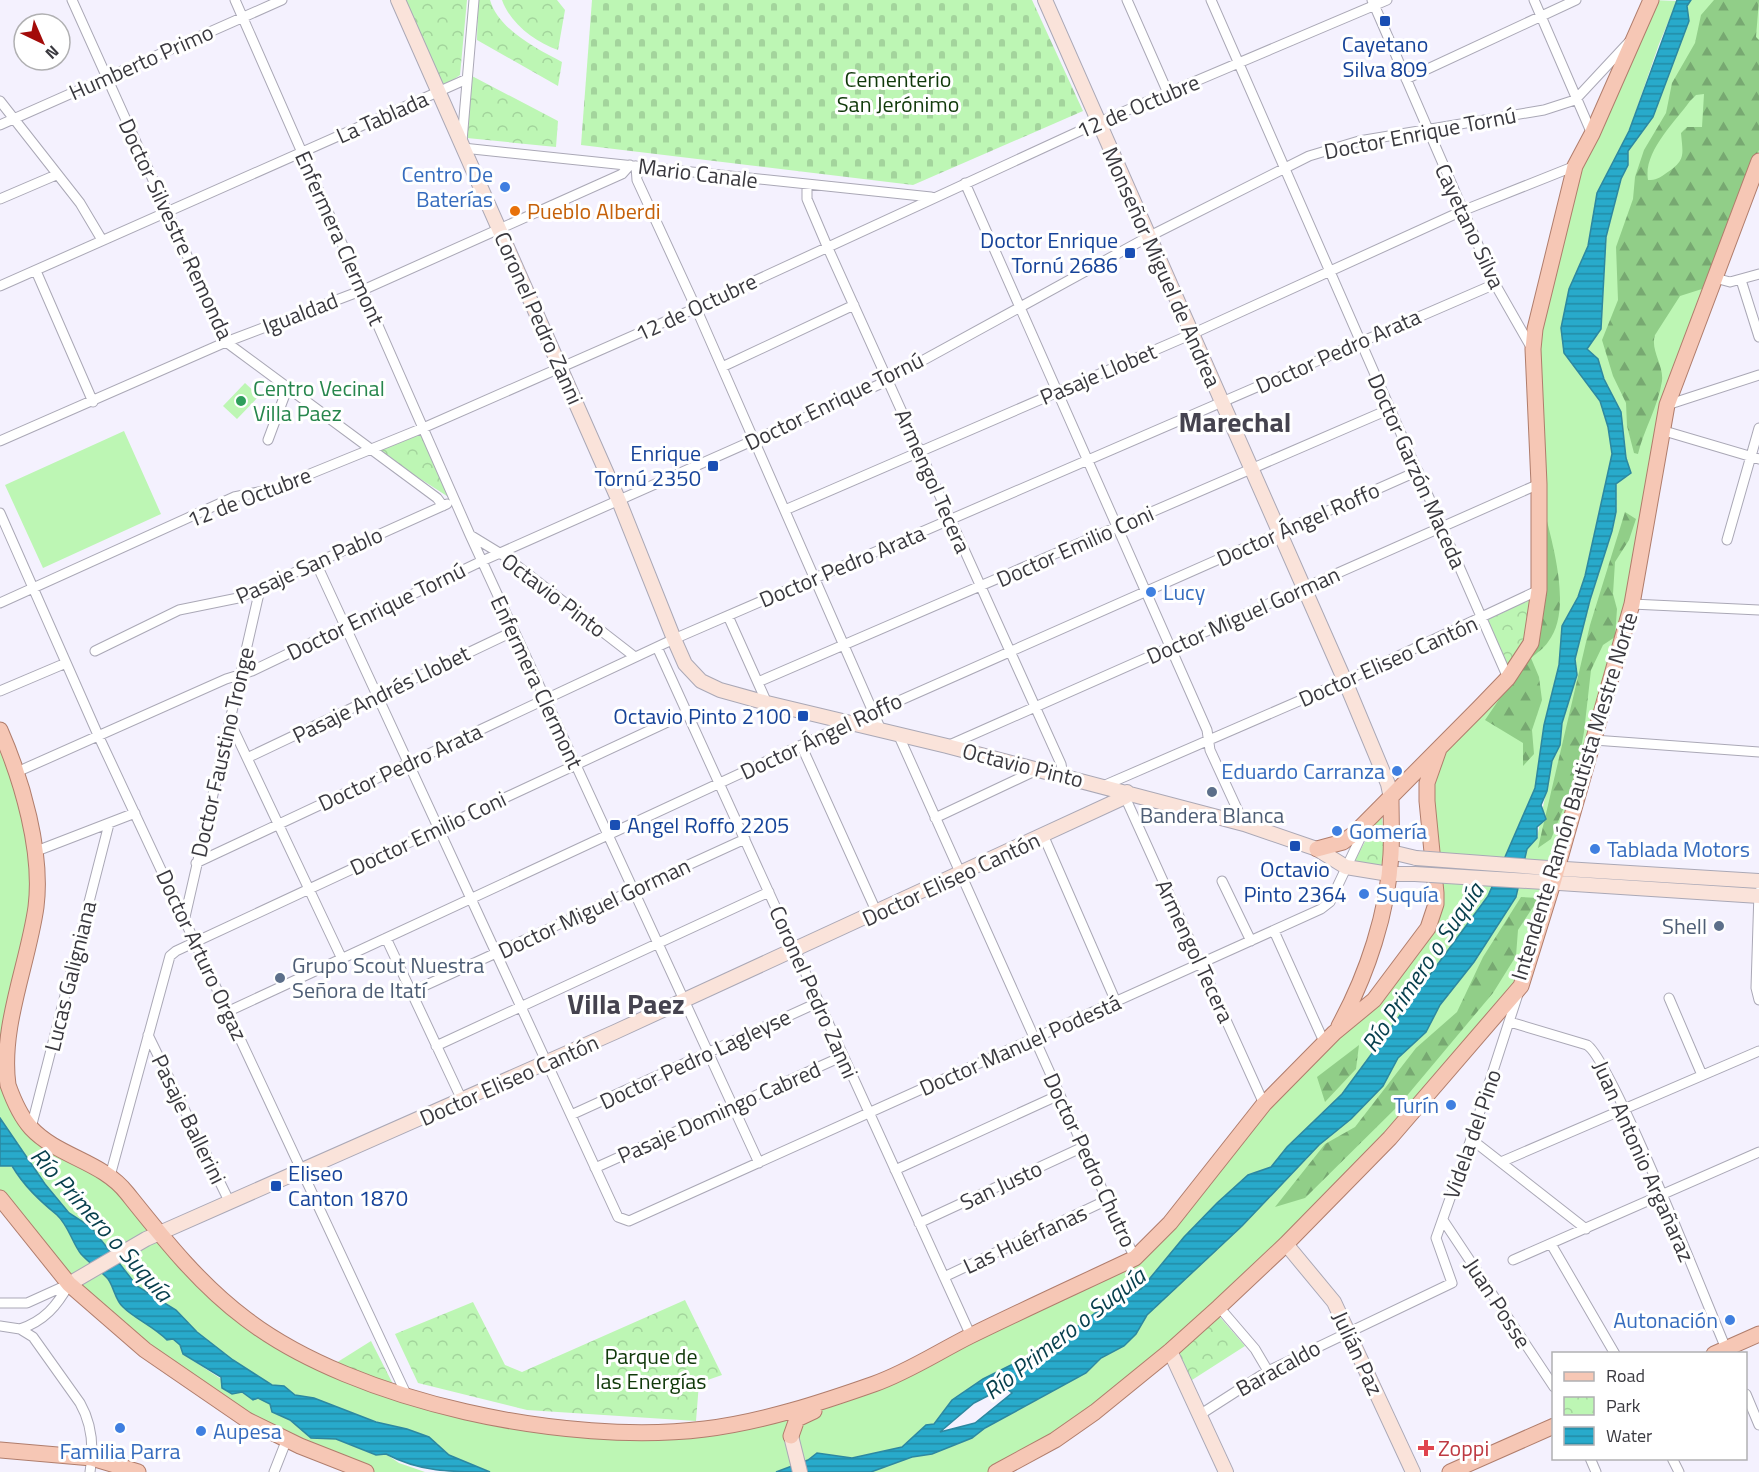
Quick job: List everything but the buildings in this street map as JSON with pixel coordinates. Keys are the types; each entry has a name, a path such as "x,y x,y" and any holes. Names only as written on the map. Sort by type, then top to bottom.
{"main road":[{"name":"Coronel Pedro Zanni","path":"398,0 619,501 674,639"},
{"name":"Monseñor Miguel de Andrea","path":"1045,0 1097,123 1345,681 1387,781 1391,798"},
{"path":"1317,849 1343,842 1391,798 1508,678 1531,643 1539,590 1539,484 1533,349 1540,306 1575,166 1592,134 1651,0"},
{"name":"Intendente Ramón Bautista Mestre Norte","path":"996,1472 1055,1440 1095,1412 1170,1351 1218,1307 1286,1244 1390,1138 1521,986 1550,876 1594,740 1632,604 1660,430 1667,405 1759,161"},
{"name":"Octavio Pinto","path":"674,639 685,664 701,681 720,690 1039,769 1244,824 1317,849 1346,867 1389,874 1550,876"},
{"path":"0,730 17,772 33,852 35,911 9,1005 2,1053 6,1079 31,1128 60,1149 110,1176 120,1184 153,1237 208,1289 274,1339 324,1366 407,1396 471,1414 524,1423 701,1436 772,1424 779,1424 791,1433"},
{"path":"666,1432 716,1427 773,1414 874,1384 1135,1258 1170,1223 1264,1104 1330,1038 1374,1000 1428,928 1433,915 1436,893 1427,783 1439,749"},
{"name":"Doctor Eliseo Cantón","path":"74,1280 153,1237 547,1063 1044,837 1126,794"},
{"path":"1330,1038 1364,973 1389,874 1391,798"},
{"path":"1391,852 1416,858 1550,876 1759,896"},
{"path":"1550,876 1759,881"},
{"path":"0,1198 74,1280 151,1355 247,1420 366,1472"},
{"name":"Julián Paz","path":"1286,1244 1328,1293 1413,1472"},
{"path":"800,1472 791,1433 796,1419 802,1415 888,1388 981,1340 990,1327"},
{"path":"1723,1352 1759,1334"},
{"path":"1170,1351 1226,1472"},
{"path":"1450,1472 1552,1427"},
{"path":"0,1450 138,1472"}],"street":[{"name":"Doctor Silvestre Remonda","path":"72,0 226,342 437,498 443,506"},
{"name":"Enfermera Clermont","path":"235,0 470,535 759,1163"},
{"name":"Humberto Primo","path":"0,125 282,0"},
{"path":"463,147 474,0"},
{"path":"1127,0 1168,93"},
{"name":"Doctor Garzón Maceda","path":"1211,0 1327,270 1508,678"},
{"name":"12 de Octubre","path":"0,603 34,590 234,497 273,489 423,428 696,308 1097,123 1373,3 1387,0"},
{"path":"1534,0 1575,100 1592,134"},
{"path":"1406,79 1576,0"},
{"name":"Cayetano Silva","path":"1373,3 1495,284 1533,349"},
{"name":"Doctor Enrique Tornú","path":"17,772 240,675 499,553 887,379 1148,237 1283,167 1332,147 1544,110 1575,100 1637,34"},
{"name":"La Tablada","path":"0,286 467,79"},
{"path":"0,101 80,203 102,240"},
{"name":"Mario Canale","path":"463,147 934,198"},
{"path":"633,165 637,180 722,366 881,730"},
{"name":"Igualdad","path":"0,441 226,342 363,290 622,174 633,165"},
{"name":"Pasaje Llobet","path":"785,510 1192,333 1327,270 1462,211 1575,166"},
{"path":"0,199 56,175"},
{"path":"965,183 1207,730 1210,750 1244,824"},
{"name":"Armengol Tecera","path":"807,186 807,199 827,246 1035,707 1063,776"},
{"path":"36,271 93,402"},
{"path":"1715,278 1730,282 1759,274"},
{"path":"1741,280 1759,337"},
{"name":"Doctor Pedro Arata","path":"196,862 674,639 1495,284"},
{"path":"722,366 854,305"},
{"path":"1667,405 1759,375"},
{"path":"268,440 287,389"},
{"name":"Doctor Emilio Coni","path":"758,682 1390,409"},
{"path":"1727,540 1755,458 1759,428"},
{"path":"1660,430 1755,458"},
{"name":"Doctor Ángel Roffo","path":"229,1011 873,712 1418,471"},
{"name":"Doctor Miguel Gorman","path":"947,746 1539,484"},
{"name":"Pasaje San Pablo","path":"95,651 179,610 225,602 455,501"},
{"name":"Doctor Arturo Orgaz","path":"0,513 98,735 407,1396"},
{"name":"Octavio Pinto","path":"470,535 499,553 635,657"},
{"path":"316,563 595,1168"},
{"name":"Doctor Faustino Tronge","path":"185,917 260,588"},
{"name":"Doctor Eliseo Cantón","path":"1103,786 1345,681 1539,590"},
{"path":"1632,604 1759,610"},
{"path":"728,616 767,703"},
{"name":"Pasaje Andrés Llobet","path":"248,758 514,630"},
{"name":"Coronel Pedro Zanni","path":"657,647 971,1336"},
{"path":"0,691 66,663"},
{"name":"Doctor Emilio Coni","path":"148,1035 170,956 196,941 687,713"},
{"path":"230,722 342,959"},
{"name":"Doctor Pedro Chutro","path":"897,734 1135,1258"},
{"path":"1594,740 1759,752"},
{"path":"801,745 877,913"},
{"path":"935,818 1039,769"},
{"name":"Armengol Tecera","path":"1126,794 1264,1104"},
{"path":"33,852 135,813"},
{"name":"Doctor Manuel Podestá","path":"595,1168 618,1217 628,1221 1322,909 1330,902 1371,817"},
{"name":"Lucas Galigniana","path":"31,1128 109,824"},
{"path":"1044,837 1116,1002"},
{"name":"Doctor Miguel Gorman","path":"411,992 745,839"},
{"path":"1222,880 1251,941"},
{"path":"1759,881 1756,988 1759,1000"},
{"path":"436,1046 769,892"},
{"path":"1275,930 1330,1038"},
{"path":"386,938 462,1100"},
{"name":"Videla del Pino","path":"1453,1280 1436,1242 1521,986"},
{"path":"1669,998 1701,1075"},
{"name":"Doctor Pedro Lagleyse","path":"571,1115 819,1002"},
{"name":"Juan Antonio Argañaraz","path":"1510,1022 1592,1048 1623,1110 1660,1194 1723,1352"},
{"path":"110,1176 148,1035"},
{"name":"Pasaje Ballerini","path":"148,1035 230,1203"},
{"path":"1501,1162 1759,1051"},
{"name":"Pasaje Domingo Cabred","path":"595,1168 843,1056"},
{"path":"895,1170 1059,1095"},
{"path":"1471,1139 1586,1228"},
{"name":"San Justo","path":"919,1223 1083,1147"},
{"path":"1513,1260 1759,1152"},
{"name":"Las Huérfanas","path":"944,1277 1107,1200"},
{"name":"Juan Posse","path":"1443,1220 1552,1384"},
{"path":"1551,1244 1614,1352"},
{"path":"0,1303 27,1303 74,1280"},
{"path":"20,1329 40,1321 61,1299 74,1280"},
{"name":"Baracaldo","path":"1201,1414 1268,1371 1348,1331 1449,1286 1453,1280"},
{"path":"1218,1307 1255,1349 1268,1371"},
{"path":"0,1326 20,1329 37,1341 81,1403 89,1423 91,1465"},
{"path":"1747,1396 1759,1425"},
{"path":"274,1472 287,1439"}],"green space":[{"path":"404,0 467,0 460,75 443,87"},
{"path":"478,0 490,0 494,10 510,29 530,44 562,62 558,86 477,40"},
{"path":"502,0 557,0 565,10 558,50 524,31 511,16"},
{"name":"Cementerio San Jerónimo","path":"592,0 1032,0 1083,111 913,185 581,145"},
{"path":"1651,0 1677,1 1659,44 1629,131 1597,193 1588,246 1581,265 1564,353 1600,401 1608,427 1612,454 1585,576 1578,597 1562,626 1559,664 1544,725 1535,788 1488,896 1342,1094 1287,1147 1271,1167 1248,1175 1217,1203 1184,1237 1141,1289 1115,1298 1078,1326 1060,1350 1017,1362 983,1379 952,1400 934,1424 926,1425 902,1447 852,1458 817,1453 808,1460 776,1472 490,1472 449,1455 429,1437 376,1422 314,1398 295,1395 284,1386 272,1385 233,1360 197,1332 176,1310 137,1286 91,1227 69,1213 45,1184 0,1118 0,730 14,761 37,899 3,1040 23,1117 95,1166 197,1277 324,1366 523,1423 701,1430 874,1384 1135,1258 1209,1172 1366,1008 1433,915 1430,769 1534,634 1533,349 1575,166"},
{"path":"1691,0 1759,0 1759,161 1672,390 1632,604 1521,986 1449,1072 1170,1351 996,1472 871,1472 901,1460 959,1444 1086,1373 1101,1358 1124,1346 1136,1334 1146,1315 1242,1226 1319,1145 1351,1119 1383,1086 1398,1058 1426,1032 1440,1005 1474,962 1516,897 1527,848 1537,838 1552,761 1560,745 1562,723 1577,675 1575,659 1590,600 1612,531 1616,512 1616,484 1631,473 1626,458 1621,412 1604,379 1598,359 1587,349 1601,329 1606,237 1621,179 1628,165 1628,151 1653,117 1689,21 1687,6"},
{"path":"1714,0 1759,0 1756,37 1759,40 1759,150 1713,271 1702,289 1680,296 1655,335 1654,346 1662,381 1638,454 1634,453 1627,426 1626,403 1613,376 1602,340 1618,300 1616,247 1633,199 1635,177 1644,150 1666,113 1672,83 1695,43 1701,15","holes":["1704,94 1702,127 1687,127 1681,133 1682,157 1680,161 1661,177 1648,180 1650,159 1655,148 1690,101 1696,95"]},
{"path":"472,76 558,121 556,147 467,138"},
{"name":"Centro Vecinal Villa Paez","path":"245,383 259,396 237,419 223,406"},
{"path":"124,431 161,514 43,568 5,485"},
{"path":"421,432 450,498 377,451"},
{"path":"1625,512 1636,519 1629,540 1615,562 1613,594 1617,609 1615,637 1603,645 1591,670 1584,732 1575,780 1551,839 1538,848 1590,625"},
{"path":"1546,517 1559,581 1559,614 1548,642 1531,658 1539,677 1542,700 1532,730 1534,754 1523,766 1523,743 1485,720 1528,657"},
{"path":"1535,597 1530,634 1509,671 1487,620"},
{"path":"1382,815 1384,846 1381,869 1353,864 1376,821"},
{"path":"1521,897 1539,898 1518,930 1516,956 1493,993 1400,1104 1305,1198 1275,1207 1325,1144 1355,1127 1416,1048 1457,1012 1483,957"},
{"path":"1359,1045 1356,1069 1325,1102 1317,1077"},
{"path":"0,1166 11,1166 32,1192 61,1219 81,1254 108,1279 121,1305 167,1339 173,1339 180,1345 183,1354 253,1400 258,1398 270,1404 272,1412 290,1420 311,1438 336,1439 375,1455 386,1454 399,1463 425,1472 366,1472 265,1429 83,1297 0,1198"},
{"name":"Parque de las Energías","path":"685,1300 722,1375 699,1383 696,1421 527,1410 418,1383 395,1334 473,1302 505,1365 522,1372"},
{"path":"1219,1316 1245,1346 1192,1380 1176,1353"},
{"path":"371,1341 395,1388 336,1363"}],"water":[{"path":"1677,0 1691,0 1687,6 1689,21 1653,117 1628,151 1628,165 1621,179 1606,237 1601,329 1587,349 1598,359 1604,379 1621,412 1626,458 1631,473 1616,484 1616,512 1612,531 1590,600 1575,659 1577,675 1562,723 1560,745 1552,761 1547,791 1541,805 1546,819 1537,827 1537,838 1527,849 1516,897 1474,962 1440,1005 1426,1032 1398,1058 1383,1086 1351,1119 1319,1145 1242,1226 1147,1315 1136,1334 1124,1346 1101,1358 1086,1373 985,1428 972,1438 932,1454 912,1457 871,1472 776,1472 808,1460 817,1453 852,1458 902,1447 926,1425 934,1424 952,1400 983,1379 1017,1362 1060,1350 1078,1326 1115,1298 1141,1289 1184,1237 1217,1203 1248,1175 1271,1167 1287,1147 1342,1094 1488,896 1535,788 1544,725 1559,665 1562,626 1578,597 1585,576 1612,454 1608,427 1600,401 1564,353 1561,328 1569,289 1588,246 1597,193 1629,131","holes":["1005,1387 1012,1393 975,1423 940,1432 974,1403"]},
{"path":"0,1118 45,1184 69,1213 91,1227 137,1286 176,1310 197,1332 233,1360 272,1385 284,1386 295,1395 314,1398 376,1422 429,1437 449,1455 490,1472 424,1468 386,1454 376,1455 336,1439 311,1438 290,1420 272,1412 270,1404 258,1398 253,1400 242,1392 232,1394 222,1388 221,1377 183,1354 180,1345 173,1339 167,1340 123,1307 108,1279 81,1254 61,1219 32,1192 12,1166 0,1166"}],"place":[{"name":"Cayetano Silva 809","path":"1385,21"},
{"name":"Centro De Baterías","path":"505,187"},
{"name":"Pueblo Alberdi","path":"515,211"},
{"name":"Doctor Enrique Tornú 2686","path":"1130,253"},
{"name":"Centro Vecinal Villa Paez","path":"241,401"},
{"name":"Enrique Tornú 2350","path":"713,466"},
{"name":"Lucy","path":"1151,592"},
{"name":"Octavio Pinto 2100","path":"803,716"},
{"name":"Eduardo Carranza","path":"1397,771"},
{"name":"Bandera Blanca","path":"1212,792"},
{"name":"Angel Roffo 2205","path":"615,825"},
{"name":"Gomería","path":"1337,831"},
{"name":"Octavio Pinto 2364","path":"1295,846"},
{"name":"Tablada Motors","path":"1595,849"},
{"name":"Suquía","path":"1364,894"},
{"name":"Shell","path":"1719,926"},
{"name":"Grupo Scout Nuestra Señora de Itatí","path":"280,978"},
{"name":"Turín","path":"1451,1105"},
{"name":"Eliseo Canton 1870","path":"276,1186"},
{"name":"Autonación","path":"1730,1320"},
{"name":"Familia Parra","path":"120,1428"},
{"name":"Aupesa","path":"201,1431"},
{"name":"Zoppi","path":"1426,1448"}],"district":[{"name":"Marechal","path":"1235,421"},
{"name":"Villa Paez","path":"626,1003"}],"water label":[{"name":"Río Primero o Suquía","path":"1422,967"},
{"name":"Río Primero o Suquía","path":"102,1224"},
{"name":"Río Primero o Suquía","path":"1064,1333"}]}
